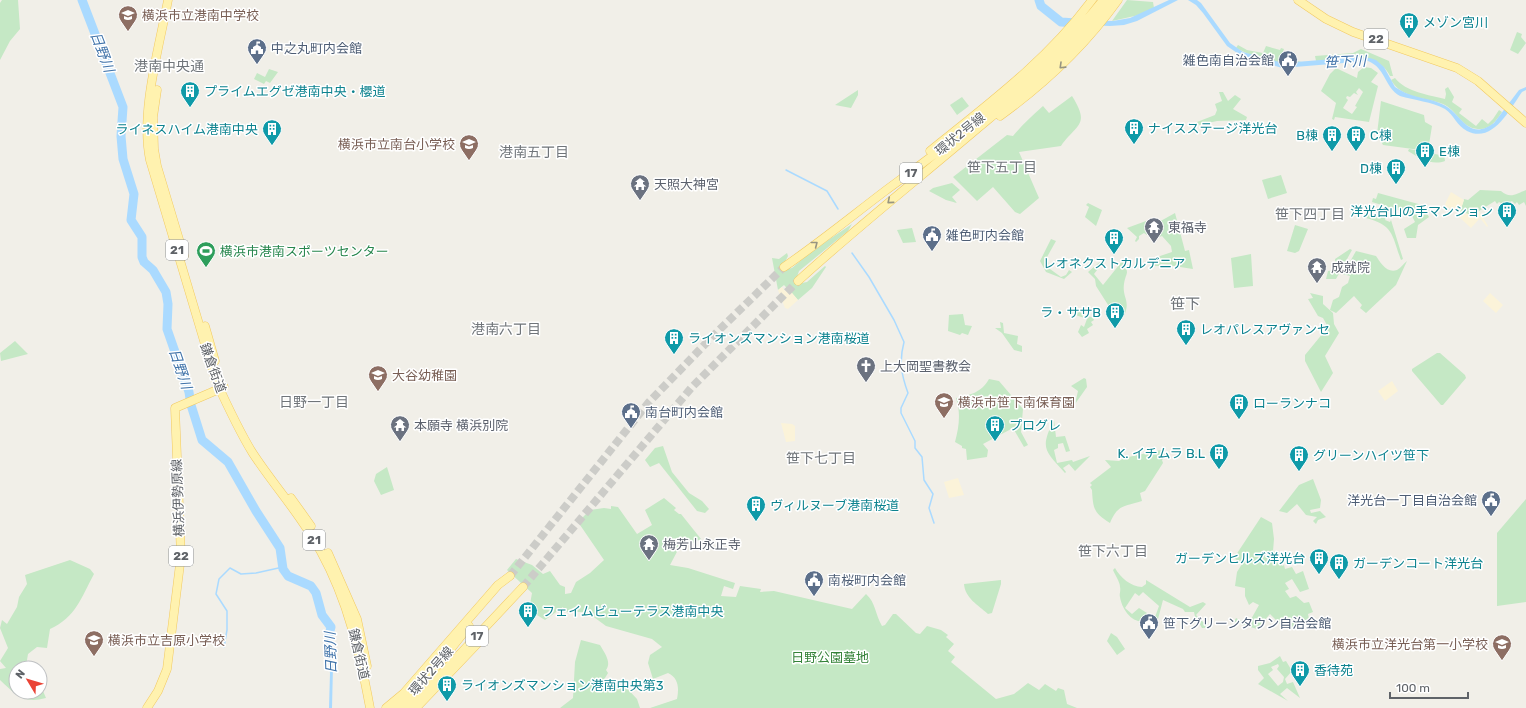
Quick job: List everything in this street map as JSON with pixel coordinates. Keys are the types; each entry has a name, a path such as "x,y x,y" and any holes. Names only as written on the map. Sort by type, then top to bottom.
{"main road":[{"name":"鎌倉街道","path":"168,0 147,117 147,143 204,343 222,388 252,451 311,535 332,574 351,620 370,708"},
{"name":"鎌倉街道","path":"173,0 159,77 154,117 154,149 157,166 169,202 222,388 245,430 315,531 338,572 357,619 375,708"},
{"name":"17","path":"895,184 900,176 1019,77 1062,36 1092,0"},
{"name":"環状2号線","path":"784,267 951,142 1036,75 1077,31 1103,0"},
{"name":"環状2号線","path":"959,146 1036,75 1080,37 1111,0"},
{"name":"環状2号線","path":"798,282 888,203 959,146 1033,92 1090,38 1118,0"},
{"name":"22","path":"1298,0 1326,19 1353,32 1457,68 1478,81 1526,122"},
{"name":"横浜伊勢原線","path":"147,708 158,691 167,669 181,556 174,416 175,408 222,388"},
{"name":"環状2号線","path":"386,708 404,693 489,596 510,576 406,708"},
{"name":"環状2号線","path":"396,708 428,682 523,587 512,604 462,661 416,708"}],"green space":[{"path":"2,0 18,0 20,29 10,41 0,60 0,3"},
{"path":"1127,0 1153,2 1154,8 1139,15 1112,21"},
{"path":"1517,32 1522,34 1521,37 1526,43 1518,54 1510,50"},
{"path":"1238,45 1247,50 1263,53 1266,46 1280,50 1281,48 1284,49 1280,59 1286,62 1288,58 1301,62 1284,63 1260,58 1236,48"},
{"path":"1361,49 1389,61 1393,76 1390,76 1384,68 1376,62 1367,59 1346,58 1316,61 1315,56 1353,53"},
{"path":"1364,67 1371,68 1378,73 1371,82 1378,86 1369,122 1335,117 1334,120 1332,119 1336,103 1321,91 1330,74 1336,68 1357,78 1358,72","holes":["1359,88 1363,92 1355,106 1357,107 1352,114 1343,108 1348,100 1346,98 1347,96 1350,97 1354,93 1358,95 1356,92"]},
{"path":"269,69 278,72 270,83 266,81 264,84 254,79 257,73 265,77"},
{"path":"1395,78 1411,90 1445,99 1445,89 1448,87 1454,97 1452,102 1462,109 1459,113 1476,126 1482,119 1488,124 1499,110 1502,112 1495,122 1486,128 1472,128 1467,126 1452,110 1443,104 1401,91 1391,80"},
{"path":"858,90 858,95 851,108 835,105"},
{"path":"1219,92 1223,92 1228,101 1235,95 1241,99 1233,109 1247,117 1246,120 1217,121 1199,125 1197,122 1215,115 1217,110 1215,104 1222,101"},
{"path":"1072,96 1078,106 1081,119 1079,124 1061,146 1019,152 1039,198 1020,214 1015,212 993,187 977,201 953,177 1007,135 1013,136 1043,106 1049,113"},
{"path":"962,97 969,106 957,115 950,105"},
{"path":"1381,101 1424,115 1425,122 1432,126 1428,151 1383,145 1377,134"},
{"path":"1409,149 1440,155 1444,154 1445,161 1435,163 1430,162 1408,151"},
{"path":"1281,175 1287,193 1268,199 1262,180"},
{"path":"952,183 960,190 952,197 957,203 946,200 929,191 933,188"},
{"path":"1480,190 1501,191 1507,195 1510,195 1526,190 1526,206 1524,202 1519,205 1517,202 1515,204 1512,201 1504,205 1499,202 1497,204 1495,201 1479,211 1476,216 1460,212 1464,199 1468,200"},
{"path":"1378,193 1422,205 1429,217 1418,225 1416,238 1407,238 1404,229 1415,222 1411,214 1372,202 1373,198 1376,199"},
{"path":"1088,203 1102,210 1096,226 1085,217 1089,207 1086,205"},
{"path":"1368,212 1386,218 1385,220 1390,222 1391,220 1403,259 1401,260 1391,233 1382,224 1366,218"},
{"path":"1175,213 1185,251 1189,250 1193,269 1161,264 1160,266 1151,266 1151,263 1157,257 1172,252 1171,246 1162,236 1157,238 1155,232 1147,235 1144,233 1139,236 1139,239 1136,242 1137,237 1127,228 1146,221 1157,223"},
{"path":"852,224 848,231 799,271 796,280 802,283 807,282 825,266 826,267 812,288 798,300 784,285 778,290 772,258 779,259 787,253 788,256 784,264 787,269 792,268 812,251"},
{"path":"1295,225 1308,229 1299,251 1295,253 1287,251"},
{"path":"912,228 916,242 903,243 897,230"},
{"path":"1051,239 1056,241 1047,257 1050,269 1061,277 1066,275 1069,270 1072,272 1064,279 1046,272 1040,261"},
{"path":"1350,249 1352,250 1336,279 1326,279 1328,271 1336,270 1335,259"},
{"path":"1356,251 1376,256 1384,267 1393,271 1400,268 1407,261 1396,285 1366,313 1360,308 1362,305 1354,296 1336,313 1330,310 1333,300 1339,297 1342,287 1348,283 1350,276 1343,274"},
{"path":"1251,254 1253,286 1234,288 1231,258"},
{"path":"1102,260 1104,261 1094,274 1103,285 1123,260 1125,265 1127,273 1124,284 1124,293 1127,306 1124,316 1122,305 1110,308 1096,286 1095,279 1088,272"},
{"path":"1310,293 1323,296 1323,304 1333,313 1334,324 1339,333 1325,356 1333,373 1321,392 1305,361 1305,355 1328,327 1323,318 1318,316 1308,299 1313,298"},
{"path":"1071,308 1093,318 1094,320 1091,322 1093,325 1087,329 1089,333 1082,337 1078,332 1081,325 1084,327 1087,319 1070,313"},
{"path":"963,314 965,325 972,326 968,335 962,333 960,335 948,331 949,315"},
{"path":"1000,322 1003,323 1004,333 1018,336 1017,344 1022,346 1022,352 1014,350 1002,333 995,328 1001,328"},
{"path":"15,341 28,354 1,361 0,353"},
{"path":"1437,353 1440,353 1465,375 1466,378 1443,405 1441,405 1412,371 1412,369"},
{"path":"1084,378 1086,379 1087,387 1075,404 1078,391 1071,386"},
{"path":"989,379 999,381 1023,409 1021,432 1028,445 1024,447 1013,428 983,444 988,450 987,457 967,460 966,449 962,448 962,446 955,442 959,420 959,409 956,398 979,390"},
{"path":"1054,420 1056,437 1065,436 1070,451 1066,452 1063,443 1058,444 1058,448 1054,450 1057,463 1072,460 1073,462 1090,456 1075,471 1069,464 1063,468 1066,472 1065,473 1052,459 1046,448 1047,437"},
{"path":"663,446 672,472 689,493 702,501 709,509 705,513 697,511 659,463 650,467 645,460 655,448"},
{"path":"1161,450 1167,454 1162,460 1163,463 1145,491 1140,493 1142,501 1119,509 1110,523 1095,510 1092,490 1090,487 1092,485 1090,483 1111,467 1105,460 1119,461 1124,458"},
{"path":"387,467 394,490 381,495 374,481 376,474"},
{"path":"1313,479 1321,500 1320,508 1310,510 1311,513 1320,511 1326,517 1318,520 1316,524 1313,521 1317,517 1306,515 1297,504 1287,513 1279,511 1299,485"},
{"name":"日野公園墓地","path":"664,498 676,508 674,510 681,514 701,539 691,544 678,545 679,548 670,565 688,568 735,583 733,589 724,586 721,596 736,597 740,586 761,589 760,592 774,591 852,609 866,594 874,605 882,626 885,625 893,614 896,614 916,633 920,634 927,626 941,630 948,635 946,637 954,644 948,651 955,657 951,662 996,699 1014,694 1028,683 1039,690 1045,684 1056,691 1058,688 1064,690 1067,704 1077,708 650,708 677,699 678,688 672,675 668,673 653,679 648,663 650,655 662,647 652,639 606,626 587,612 565,612 563,607 545,620 529,610 532,593 507,570 516,559 532,565 543,574 550,571 560,585 565,587 565,594 571,593 576,582 590,573 604,560 578,522 590,510 604,508 611,509 611,506 618,507 637,534 652,525 645,510"},
{"path":"1526,499 1526,602 1497,606 1497,533"},
{"path":"1261,517 1272,523 1274,539 1273,551 1280,554 1282,566 1284,565 1285,569 1292,567 1296,574 1303,571 1309,589 1300,592 1292,579 1285,583 1289,589 1285,591 1290,598 1296,596 1304,603 1309,602 1313,612 1308,614 1309,619 1299,622 1291,630 1284,624 1280,624 1270,614 1257,629 1234,622 1236,618 1245,623 1250,621 1259,605 1253,602 1249,605 1245,596 1245,588 1235,586 1237,572 1242,564 1234,558"},
{"path":"70,560 90,569 94,574 72,613 66,619 50,629 47,648 37,647 28,654 27,660 8,660 8,687 0,680 0,669 6,668 0,661 8,648 0,628 2,620 7,624 17,607 19,597 27,584 25,575"},
{"path":"1115,568 1123,578 1138,587 1142,587 1146,584 1146,580 1190,607 1203,602 1206,604 1196,615 1206,623 1207,628 1202,628 1198,621 1196,621 1194,612 1185,612 1183,609 1163,600 1158,619 1150,620 1148,615 1155,617 1159,606 1143,592 1139,596 1135,593 1125,608 1132,614 1139,608 1147,613 1145,617 1147,621 1142,622 1133,619 1123,607 1121,602 1120,585 1113,570"},
{"path":"1001,580 992,613 988,614 969,597 964,584"},
{"path":"1111,633 1117,637 1125,649 1117,655 1107,641"},
{"path":"581,640 600,645 608,660 608,667 606,670 608,673 602,683 607,685 623,684 637,699 640,708 560,708 573,698 575,662"},
{"path":"1280,656 1283,662 1286,661 1292,671 1285,679 1287,684 1293,682 1300,698 1287,688 1280,694 1288,701 1258,684 1264,678 1258,670 1258,666 1270,663","holes":["1278,664 1279,666 1277,669 1284,677 1283,682 1278,686 1268,674 1273,670 1271,667"]}],"sand":[{"path":"1451,192 1464,200 1460,212 1446,207 1445,204"},
{"path":"1479,211 1488,226 1487,227 1480,218 1471,228 1458,216 1461,212 1476,216"},
{"path":"782,287 785,291 788,288 798,300 788,309 785,308 778,290"},
{"path":"1490,293 1503,305 1496,313 1483,301"},
{"path":"1392,381 1398,391 1385,401 1378,391"},
{"path":"781,423 792,424 795,426 795,441 786,442"},
{"path":"958,478 964,495 949,498 944,482"}],"water":[{"path":"1169,0 1178,0 1137,21 1124,25 1110,26 1061,24 1066,20 1113,21 1130,18"},
{"path":"1188,0 1197,0 1201,3 1230,43 1243,52 1283,63 1346,58 1370,58 1376,60 1384,67 1395,87 1405,93 1444,105 1472,128 1485,128 1494,123 1519,90 1526,87 1526,90 1522,92 1500,123 1485,133 1476,134 1464,129 1445,109 1429,103 1400,96 1391,88 1378,68 1368,61 1282,68 1240,55 1227,46 1203,13 1196,5"},
{"path":"328,625 331,625 332,627 329,651 333,666 332,708 329,708 330,673 326,648"}],"waterway":[{"name":"日野川","path":"82,0 123,107 121,136 123,159 134,194 131,220 142,237 142,257 144,262 153,270 166,292 168,304 167,329 189,392 191,405 202,440 228,462 256,511 280,548 283,569 288,576 311,586 316,593 322,615 331,627 329,635"},
{"name":"笹下川","path":"1039,0 1041,6 1061,22 1076,23"},
{"path":"786,170 827,191 838,209"},
{"path":"852,253 869,277 894,320 904,342 902,368 908,393 901,408 901,413 915,441 915,448 922,457 924,480 933,494 929,508 934,523"},
{"path":"224,647 227,630 227,611 216,594 219,579 230,568 241,574 256,573 283,567"}],"tunnel":[{"path":"510,576 649,402 714,335 784,267"},
{"path":"523,587 692,387 798,281"}],"place":[{"name":"横浜市立港南中学校","path":"128,32"},
{"name":"メゾン宮川","path":"1409,39"},
{"name":"中之丸町内会館","path":"257,65"},
{"name":"雑色南自治会館","path":"1288,77"},
{"name":"プライムエグゼ港南中央・櫻道","path":"190,108"},
{"name":"ナイスステージ洋光台","path":"1134,145"},
{"name":"ライネスハイム港南中央","path":"272,146"},
{"name":"B棟","path":"1332,152"},
{"name":"C棟","path":"1356,152"},
{"name":"横浜市立南台小学校","path":"469,161"},
{"name":"E棟","path":"1425,168"},
{"name":"D棟","path":"1396,185"},
{"name":"天照大神宮","path":"640,201"},
{"name":"洋光台山の手マンション","path":"1507,228"},
{"name":"東福寺","path":"1154,244"},
{"name":"雑色町内会館","path":"932,252"},
{"name":"レオネクストカルデニア","path":"1114,255"},
{"name":"横浜市港南スポーツセンター","path":"206,268"},
{"name":"成就院","path":"1317,284"},
{"name":"ラ・ササB","path":"1115,329"},
{"name":"レオパレスアヴァンセ","path":"1186,346"},
{"name":"ライオンズマンション港南桜道","path":"674,355"},
{"name":"上大岡聖書教会","path":"866,383"},
{"name":"大谷幼稚園","path":"378,392"},
{"name":"横浜市笹下南保育園","path":"944,419"},
{"name":"ローランナコ","path":"1239,420"},
{"name":"南台町内会館","path":"631,429"},
{"name":"本願寺 横浜別院","path":"400,442"},
{"name":"プログレ","path":"995,442"},
{"name":"K. イチムラ B.L","path":"1219,470"},
{"name":"グリーンハイツ笹下","path":"1299,472"},
{"name":"洋光台一丁目自治会館","path":"1491,517"},
{"name":"ヴィルヌーブ港南桜道","path":"756,522"},
{"name":"梅芳山永正寺","path":"649,561"},
{"name":"ガーデンヒルズ洋光台","path":"1319,575"},
{"name":"ガーデンコート洋光台","path":"1339,580"},
{"name":"南桜町内会館","path":"814,597"},
{"name":"フェイムビューテラス港南中央","path":"528,628"},
{"name":"笹下グリーンタウン自治会館","path":"1149,640"},
{"name":"横浜市立吉原小学校","path":"94,657"},
{"name":"横浜市立洋光台第一小学校","path":"1502,661"},
{"name":"香待苑","path":"1300,687"},
{"name":"ライオンズマンション港南中央第3","path":"447,702"}],"district":[{"name":"港南中央通","path":"169,66"},
{"name":"港南五丁目","path":"534,152"},
{"name":"笹下五丁目","path":"1002,167"},
{"name":"笹下四丁目","path":"1310,214"},
{"name":"笹下","path":"1185,304"},
{"name":"港南六丁目","path":"506,329"},
{"name":"日野一丁目","path":"314,402"},
{"name":"笹下七丁目","path":"821,458"},
{"name":"笹下六丁目","path":"1113,551"}]}
